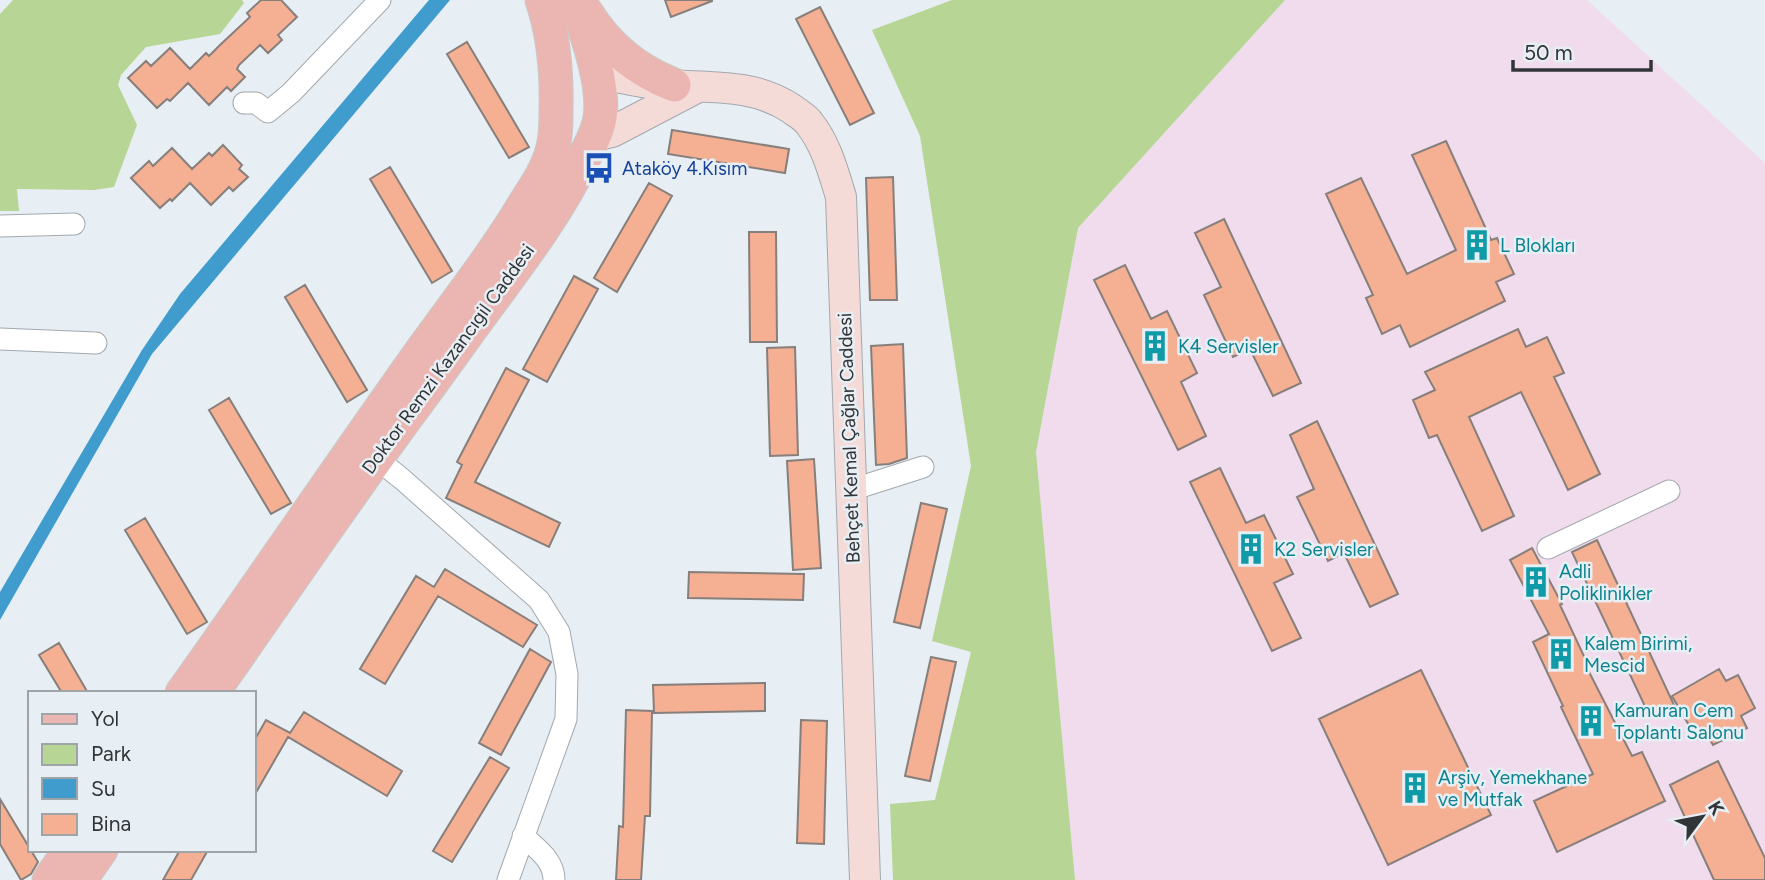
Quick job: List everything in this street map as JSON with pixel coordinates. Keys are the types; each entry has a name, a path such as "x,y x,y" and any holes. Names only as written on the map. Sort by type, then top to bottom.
{"main road":[{"name":"Doktor Remzi Kazancıgil Caddesi","path":"182,691 498,246 540,179 552,152 557,76 555,49 541,0"},
{"name":"Doktor Remzi Kazancıgil Caddesi","path":"213,691 355,488 561,202 595,136 600,118 597,73 577,0"},
{"path":"577,0 623,57 654,77 686,86"},
{"path":"557,76 580,70 597,73"},
{"name":"Behçet Kemal Çağlar Caddesi","path":"597,73 654,83 744,89 776,99 807,120 826,150 841,197 865,880"},
{"path":"556,122 565,131 578,135 595,136 612,132 686,86"},
{"path":"49,880 69,852"},
{"path":"80,880 100,852"}],"street":[{"path":"244,103 256,103 268,112 291,93 380,0"},
{"path":"0,226 74,224"},
{"path":"0,339 96,343"},
{"path":"377,459 539,600 559,632 567,674 566,719 508,880"},
{"path":"851,490 923,467"},
{"path":"1548,548 1669,491"},
{"path":"523,836 543,854 554,871 554,880"}],"shaded area":[{"path":"1285,0 1587,0 1765,163 1765,880 1075,880 1036,452 1078,228"}],"green space":[{"path":"13,0 242,0 244,3 220,34 146,47 121,75 118,85 137,125 114,187 94,190 17,189 19,211 0,211 0,14"},
{"path":"952,0 1285,0 1078,228 1036,452 1075,880 893,880 890,804 935,800 971,652 932,641 971,466 920,136 872,30"}],"water":[{"path":"429,0 450,0 152,354 0,620 0,592 142,350 180,294"}],"building":[{"path":"261,0 281,0 297,17 278,35 282,40 268,53 260,45 239,65 237,69 245,77 231,91 227,87 209,105 188,83 170,101 167,99 157,108 128,78 146,61 151,66 170,48 190,69 206,53 209,56 250,17 247,13"},
{"path":"665,0 712,0 712,1 671,17"},
{"path":"820,7 874,113 850,125 796,19"},
{"path":"467,42 529,147 509,158 447,54"},
{"path":"672,130 789,149 785,173 668,154"},
{"name":"L Blokları","path":"1446,141 1491,240 1497,238 1514,274 1496,282 1505,301 1410,347 1400,325 1382,334 1366,298 1373,295 1326,194 1361,178 1407,274 1456,250 1412,155"},
{"path":"223,145 242,165 239,169 248,177 233,191 229,187 211,205 190,183 172,201 170,199 160,208 131,178 149,161 153,166 172,148 192,169 209,153 212,156"},
{"path":"390,167 452,271 432,283 370,179"},
{"path":"893,177 897,300 870,300 866,178"},
{"path":"649,183 672,196 617,292 594,278"},
{"path":"1224,219 1301,383 1273,396 1250,349 1233,357 1204,295 1221,287 1195,233"},
{"path":"749,232 776,232 777,342 750,342"},
{"name":"K4 Servisler","path":"1125,265 1151,319 1167,311 1197,373 1181,382 1206,436 1178,450 1094,280"},
{"path":"574,276 598,289 547,382 523,369"},
{"path":"305,285 367,390 347,402 285,297"},
{"path":"1518,329 1526,347 1547,337 1564,373 1554,377 1600,474 1568,490 1521,392 1469,417 1514,516 1482,531 1437,435 1429,438 1413,400 1435,390 1425,372"},
{"path":"903,344 907,458 876,465 871,346"},
{"path":"795,347 798,455 770,456 767,348"},
{"path":"506,368 529,380 475,482 560,523 549,547 446,498 462,465 457,462"},
{"path":"229,398 291,503 271,514 209,410"},
{"path":"1317,421 1398,594 1370,607 1344,553 1328,561 1297,497 1314,489 1290,435"},
{"path":"814,459 821,568 793,570 787,461"},
{"name":"K2 Servisler","path":"1220,468 1246,523 1264,515 1293,574 1274,583 1301,638 1272,651 1190,482"},
{"path":"921,503 947,509 920,628 894,622"},
{"path":"145,518 207,622 187,634 125,530"},
{"path":"1597,540 1674,705 1650,717 1572,552"},
{"path":"1532,548 1562,604 1560,605 1589,667 1587,668 1632,756 1642,752 1665,801 1557,852 1534,801 1593,774 1533,642 1549,634 1510,560"},
{"path":"445,569 537,625 523,647 438,596 385,684 360,669 416,576 434,587"},
{"path":"689,572 804,574 803,600 688,598"},
{"path":"59,643 87,691 61,691 39,655"},
{"path":"530,649 551,662 501,755 479,743"},
{"path":"931,657 956,662 930,781 905,776"},
{"path":"1719,669 1726,681 1738,675 1755,708 1741,716 1747,728 1713,745 1706,733 1697,739 1672,696"},
{"name":"Arşiv, Yemekhane ve Mutfak","path":"1421,670 1491,815 1388,865 1319,719"},
{"path":"765,683 765,711 654,713 653,685"},
{"path":"626,710 652,711 650,816 645,816 641,880 616,880 619,826 623,827"},
{"path":"304,712 402,771 387,796 288,737 256,793 256,738 266,720 290,733"},
{"path":"801,720 827,721 824,844 797,843"},
{"path":"490,757 509,768 452,862 433,851"},
{"path":"1718,761 1765,858 1765,880 1714,880 1670,785"},
{"path":"0,799 28,845 28,852 32,852 38,862 31,874 21,880 0,844"},
{"path":"179,852 207,852 191,880 163,880"}],"place":[{"name":"Ataköy 4.Kısım","path":"599,168"},
{"name":"L Blokları","path":"1477,245"},
{"name":"K4 Servisler","path":"1155,346"},
{"name":"K2 Servisler","path":"1251,549"},
{"name":"Adli Poliklinikler","path":"1536,582"},
{"name":"Kalem Birimi, Mescid","path":"1561,654"},
{"name":"Kamuran Cem Toplantı Salonu","path":"1591,721"},
{"name":"Arşiv, Yemekhane ve Mutfak","path":"1415,788"}]}
